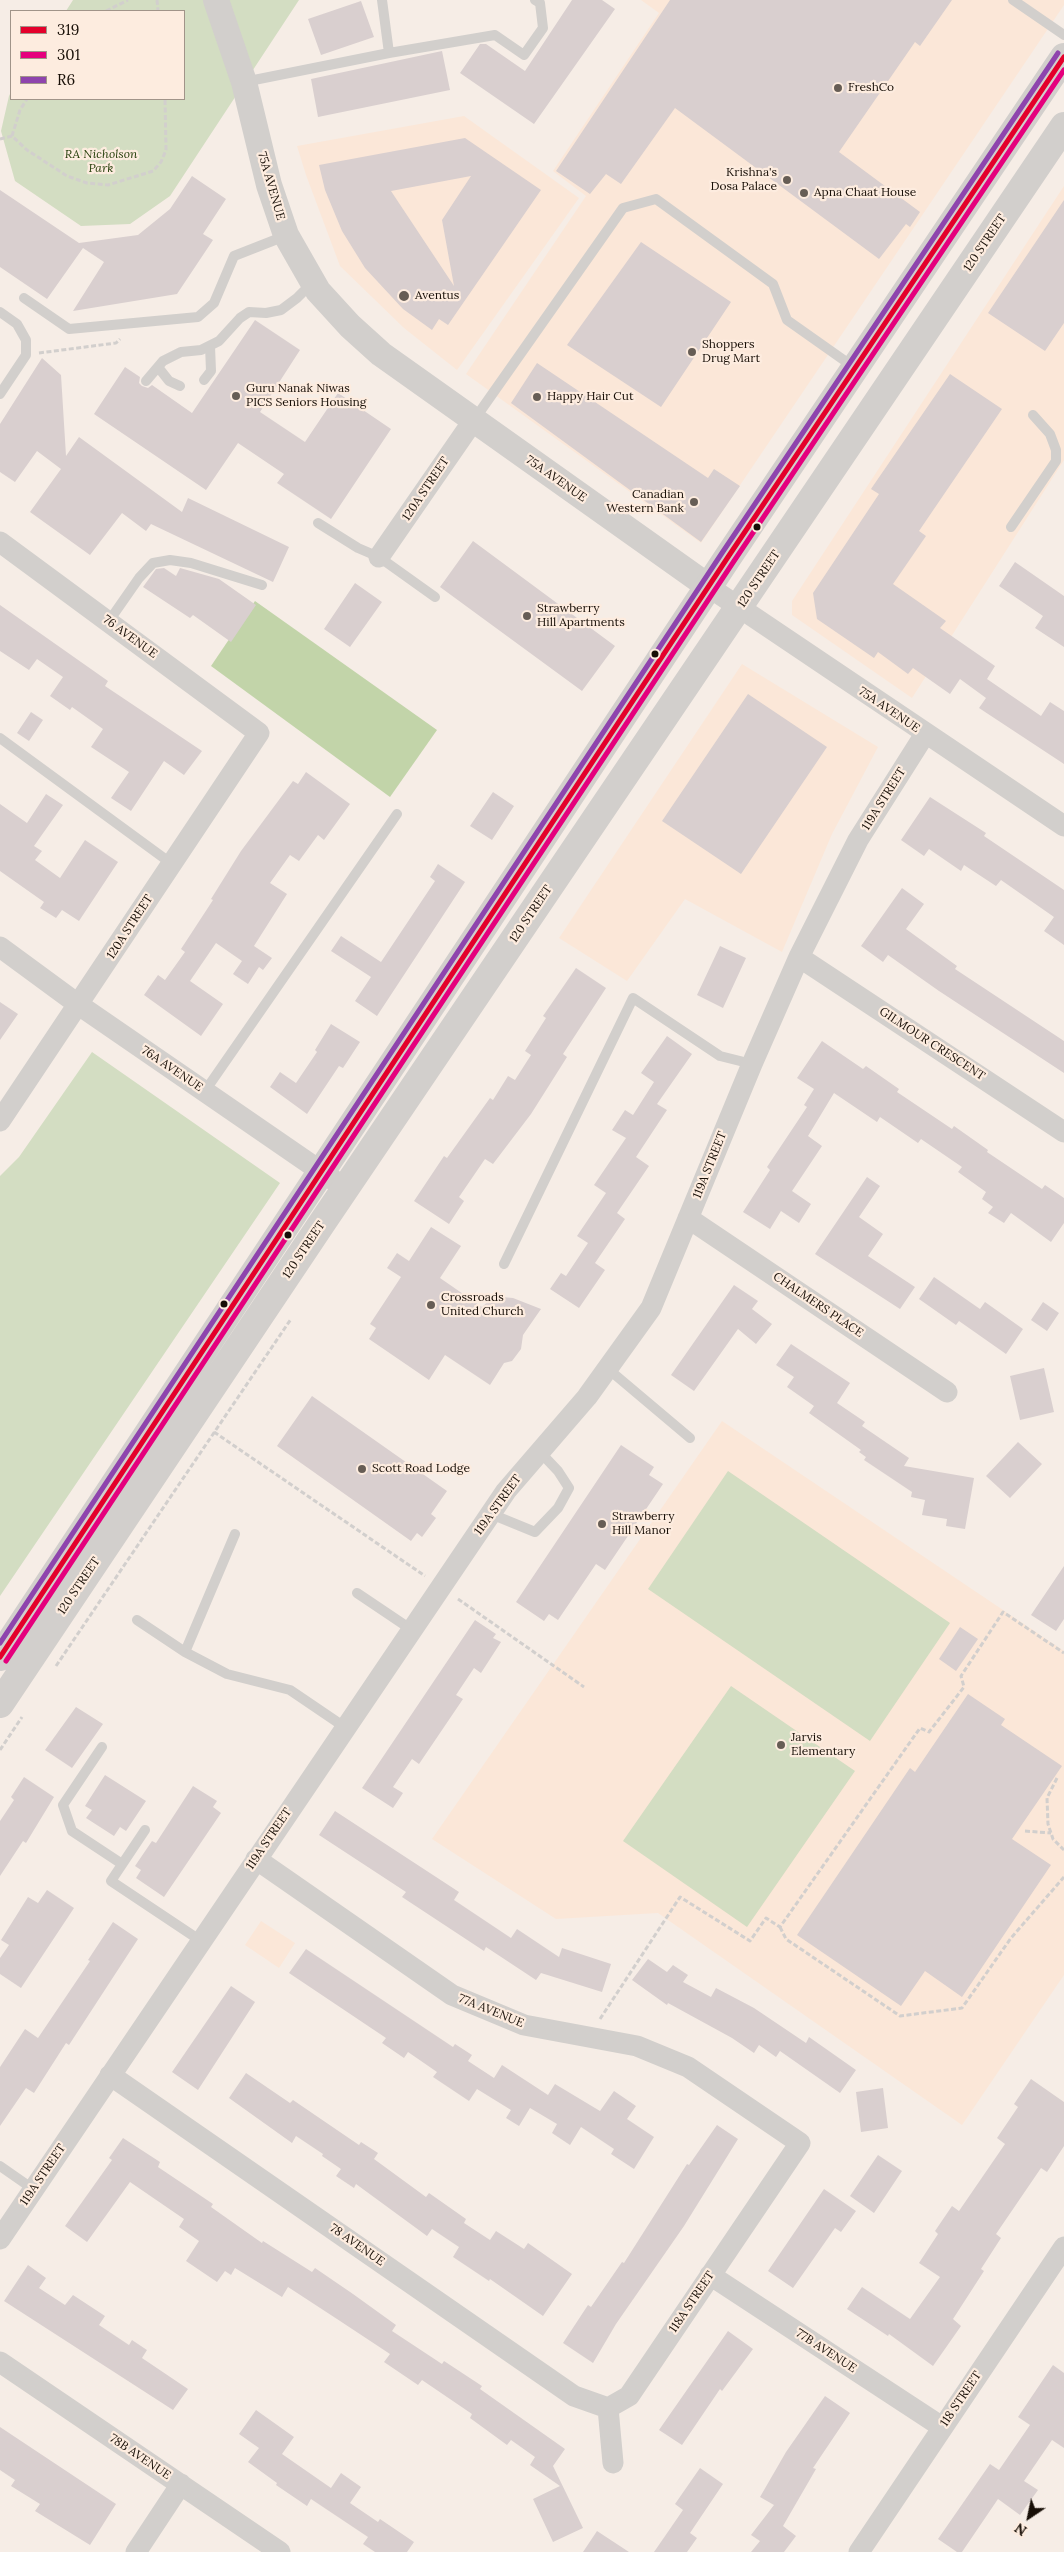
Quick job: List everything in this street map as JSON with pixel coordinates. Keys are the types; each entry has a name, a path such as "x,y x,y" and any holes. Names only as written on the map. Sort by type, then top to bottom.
{"main road":[{"path":"0,1679 4,1664 0,1657 708,587 1064,57"},
{"path":"1026,182 1027,165 1064,108"},
{"name":"120 STREET","path":"13,1708 345,1188 1064,126"},
{"path":"935,317 942,284 992,205 998,192 990,167"}],"street":[{"name":"75A AVENUE","path":"216,0 244,82 269,185 286,235 313,282 350,326 381,354 708,587 1064,826"},
{"name":"120A STREET","path":"379,557 473,421"},
{"name":"76 AVENUE","path":"0,542 259,733"},
{"name":"120A STREET","path":"0,1121 259,733"},
{"name":"119A STREET","path":"0,2239 506,1491 586,1397 651,1308 752,1064 799,957 858,840 925,734"},
{"name":"76A AVENUE","path":"0,947 79,1005 345,1188"},
{"name":"GILMOUR CRESCENT","path":"799,957 1064,1132"},
{"name":"CHALMERS PLACE","path":"688,1218 947,1392"},
{"name":"77A AVENUE","path":"256,1859 452,1995 524,2026 637,2046 688,2067 800,2143"},
{"name":"78 AVENUE","path":"110,2075 574,2396 608,2408"},
{"name":"118A STREET","path":"608,2408 629,2396 800,2143"},
{"name":"118 STREET","path":"859,2552 1064,2247"},
{"name":"77B AVENUE","path":"710,2275 942,2427"},
{"name":"78B AVENUE","path":"0,2362 280,2552"},
{"path":"608,2408 613,2463"},
{"path":"136,2552 181,2484"}],"lane":[{"path":"382,0 389,53"},
{"path":"244,82 389,53 495,35 524,55 543,28 540,4 535,0"},
{"path":"1013,0 1064,35"},
{"path":"473,421 623,208 656,199 773,284 787,320 855,368"},
{"path":"24,298 69,329 129,325 198,317 214,303 234,256 286,235"},
{"path":"146,381 163,361 181,352 201,350 220,341 240,318 249,312 266,313 281,310 297,298 313,282"},
{"path":"0,312 17,324 26,340 26,355 0,394"},
{"path":"204,380 211,371 210,346"},
{"path":"158,367 169,381 180,386"},
{"path":"1011,527 1056,461 1056,450 1050,434 1033,415"},
{"path":"318,523 358,548 379,557 435,597"},
{"path":"109,621 139,578 153,563 170,560 190,562 262,585"},
{"path":"0,738 172,864"},
{"path":"205,1092 397,814"},
{"path":"504,1264 633,998 720,1056 752,1064"},
{"path":"608,1368 690,1438"},
{"path":"491,1514 535,1532 558,1508 569,1488 558,1471 540,1452"},
{"path":"184,1652 235,1534"},
{"path":"357,1593 412,1630"},
{"path":"137,1620 184,1652 227,1674 290,1690 346,1728"},
{"path":"102,1747 63,1805 72,1831 122,1864"},
{"path":"145,1830 111,1881 201,1941"},
{"path":"0,2166 34,2189"}],"path":[{"path":"108,10 128,0"},
{"path":"12,136 20,110 26,100"},
{"path":"12,136 26,150 67,176 87,183 108,185 153,171 161,162 166,150 165,100"},
{"path":"0,139 12,136"},
{"path":"26,355 116,343 129,325"},
{"path":"52,1672 291,1319"},
{"path":"214,1432 426,1576"},
{"path":"453,1596 584,1687"},
{"path":"780,1928 920,1728 929,1732 964,1686 961,1676 1003,1612 1064,1653"},
{"path":"0,1750 13,1708"},
{"path":"1057,1778 1047,1798 1048,1824 1053,1839 1064,1850"},
{"path":"1025,1831 1051,1833"},
{"path":"597,2024 680,1897 750,1941 766,1918 780,1928 786,1939 900,2016 962,2008 1011,1938 1064,1877"}],"shaded area":[{"path":"641,0 1064,0 1064,5 701,543 466,374 586,196 553,171 659,13"},
{"path":"464,116 579,198 457,370 404,328 340,266 297,146"},
{"path":"1064,186 1064,460 912,698 792,615 792,601"},
{"path":"742,664 878,747 832,834 782,952 685,899 627,981 559,938"},
{"name":"Jarvis Elementary","path":"722,1421 1064,1651 1064,1975 962,2125 658,1913 556,1919 432,1839"},
{"path":"261,1921 295,1943 279,1968 245,1945"}],"green space":[{"name":"RA Nicholson Park","path":"73,0 299,0 170,196 130,224 81,226 15,181 1,131 9,96 10,94 10,100 185,100 185,10 67,10"},
{"path":"255,601 437,730 390,797 211,666"},
{"path":"92,1052 280,1183 0,1596 0,1176 19,1157"},
{"path":"728,1471 950,1623 870,1741 648,1589"},
{"path":"731,1686 855,1771 747,1927 623,1841"}],"building":[{"path":"572,0 602,0 615,9 534,124 460,73 480,44 486,44 525,71"},
{"path":"670,0 952,0 920,46 915,42 839,152 920,212 910,227 906,224 879,259 675,108 621,184 606,174 590,194 556,171"},
{"path":"361,1 374,37 321,55 308,19"},
{"path":"442,51 450,90 318,117 311,79"},
{"path":"465,138 541,190 448,325 439,319 432,330 403,309 365,268 342,231 325,190 319,165","holes":["471,176 442,220 454,286 391,191"]},
{"path":"192,176 226,199 203,234 213,240 177,294 73,311 104,262 83,248 47,299 0,267 0,190 79,243 138,235 170,209"},
{"path":"1064,200 1064,323 1045,351 988,313"},
{"path":"641,242 731,302 661,407 567,345"},
{"name":"Guru Nanak Niwas PICS Seniors Housing","path":"255,320 300,350 260,412 305,442 338,393 391,429 331,519 277,483 284,474 238,443 206,490 94,414 125,367 140,377 139,383 142,386 148,388 152,385 192,413"},
{"path":"42,358 61,375 66,456 79,437 182,512 188,498 289,547 273,582 151,524 146,531 122,513 90,555 30,512 61,469 37,451 15,482 0,472 0,424"},
{"path":"537,363 708,478 714,469 740,486 701,542 511,403"},
{"path":"950,374 1002,409 919,531 926,536 893,584 946,621 940,628 995,666 987,679 1041,716 1050,702 1064,711 1064,764 979,708 986,698 960,679 950,694 913,668 908,674 878,652 874,658 817,619 813,593 879,494 871,489"},
{"name":"Strawberry Hill Apartments","path":"473,541 615,646 582,691 440,587"},
{"path":"1015,562 1064,596 1064,647 1035,628 1043,616 999,586"},
{"path":"164,568 176,576 180,568 219,579 256,605 231,642 193,615 190,618 143,587 156,569"},
{"path":"355,583 382,602 350,647 324,629"},
{"path":"0,605 108,681 105,686 202,751 184,775 164,761 131,811 111,798 129,772 91,747 103,729 72,707 70,710 50,696 63,677 37,659 29,670 0,651"},
{"path":"748,694 827,747 741,874 662,821"},
{"path":"31,712 43,720 29,741 17,733"},
{"path":"306,772 350,804 324,840 318,835 299,861 290,855 270,883 287,894 254,946 272,958 263,970 259,967 248,984 233,974 242,961 216,943 190,981 223,1004 201,1036 144,995 158,975 165,980 185,952 181,949 213,900 211,899 241,851 293,781 298,784"},
{"path":"493,792 514,806 492,840 470,826"},
{"path":"46,794 63,805 34,846 42,851 35,860 60,878 85,840 118,862 79,921 62,910 56,918 40,908 44,902 0,871 0,804 27,823"},
{"path":"930,797 986,833 984,836 1064,890 1064,945 1044,931 1054,917 1001,880 996,886 964,865 961,871 929,849 924,856 901,840"},
{"path":"438,864 465,882 377,1016 355,1001 371,977 331,951 341,936 381,962 435,881 430,877"},
{"path":"902,888 924,904 906,929 957,966 955,969 1064,1041 1064,1073 939,991 888,955 883,962 861,946"},
{"path":"720,946 746,958 723,1008 697,995"},
{"path":"576,968 606,988 563,1054 567,1057 531,1114 493,1164 485,1159 459,1197 464,1201 449,1224 414,1201 444,1156 447,1158 490,1098 493,1100 508,1076 515,1080 531,1055 525,1051 546,1018 543,1016"},
{"path":"0,1002 18,1014 0,1040"},
{"path":"331,1024 360,1042 343,1068 339,1066 307,1114 270,1087 280,1072 296,1083 317,1052 315,1050"},
{"path":"667,1036 692,1054 657,1104 667,1110 636,1157 649,1166 617,1213 625,1219 595,1263 605,1270 579,1308 550,1289 561,1273 566,1276 588,1243 577,1236 606,1193 594,1185 626,1138 612,1130 625,1110 633,1115 654,1082 641,1073"},
{"path":"822,1041 863,1069 866,1066 899,1089 897,1092 952,1129 954,1126 988,1150 987,1152 1042,1189 1045,1185 1064,1198 1064,1223 1051,1242 1011,1213 1004,1223 988,1213 993,1207 982,1199 986,1192 958,1172 962,1167 921,1139 918,1143 880,1117 877,1122 834,1093 808,1136 822,1146 792,1191 811,1204 799,1223 781,1211 770,1229 743,1212 770,1170 767,1167 807,1107 804,1105 814,1089 797,1078"},
{"path":"867,1177 880,1186 859,1217 883,1234 868,1256 915,1287 900,1309 815,1254"},
{"name":"Crossroads United Church","path":"431,1227 461,1246 440,1278 482,1307 491,1299 502,1297 513,1298 541,1309 523,1335 521,1349 512,1361 504,1363 490,1385 445,1355 429,1380 369,1339 376,1328 370,1324 401,1277 387,1268 397,1253 409,1261"},
{"path":"934,1277 980,1309 985,1302 1023,1329 1006,1354 959,1321 956,1325 919,1299"},
{"path":"734,1285 758,1301 752,1309 772,1324 756,1344 738,1329 694,1391 671,1375"},
{"path":"1043,1302 1059,1313 1047,1331 1031,1320"},
{"path":"791,1344 850,1383 837,1403 865,1422 862,1426 909,1458 904,1466 974,1478 965,1529 946,1526 947,1519 922,1515 925,1500 911,1497 912,1492 864,1460 866,1457 859,1452 861,1450 809,1413 814,1406 787,1387 794,1377 776,1365"},
{"path":"1044,1368 1054,1412 1020,1420 1010,1376"},
{"name":"Scott Road Lodge","path":"312,1396 447,1491 431,1514 436,1518 422,1537 417,1533 411,1541 277,1446"},
{"path":"1018,1442 1042,1464 1010,1498 986,1476"},
{"name":"Strawberry Hill Manor","path":"621,1445 654,1467 649,1475 663,1484 605,1570 596,1564 558,1620 549,1614 544,1621 516,1602"},
{"path":"1064,1566 1064,1619 1056,1631 1031,1615"},
{"path":"475,1620 496,1634 493,1638 501,1642 481,1673 474,1668 456,1695 463,1699 419,1764 412,1759 393,1787 403,1793 393,1808 362,1788"},
{"path":"960,1627 978,1639 956,1671 939,1659"},
{"path":"968,1694 1005,1719 1001,1725 1062,1766 1012,1839 1051,1865 962,1997 925,1971 901,2006 797,1935 910,1768 915,1772"},
{"path":"76,1707 103,1724 72,1768 45,1750"},
{"path":"105,1775 146,1801 126,1831 120,1827 114,1836 86,1818 92,1810 85,1806"},
{"path":"24,1777 54,1797 26,1843 23,1841 0,1876 0,1821 14,1800 11,1797"},
{"path":"193,1786 217,1801 213,1807 221,1813 164,1897 136,1878 141,1870 135,1866 152,1841 156,1843"},
{"path":"335,1811 459,1892 454,1900 511,1938 517,1929 559,1957 562,1948 611,1964 602,1992 541,1973 536,1980 486,1947 484,1951 402,1897 406,1892 319,1835"},
{"path":"47,1890 74,1908 21,1988 0,1974 0,1958 9,1945 1,1940 28,1897 38,1903"},
{"path":"113,1922 138,1939 69,2045 66,2043 34,2093 26,2088 0,2126 0,2067 25,2029 38,2038 90,1961 88,1960"},
{"path":"306,1949 453,2047 455,2044 472,2055 468,2061 494,2078 502,2065 548,2095 555,2084 600,2111 614,2091 636,2106 627,2119 654,2137 634,2169 611,2154 614,2149 581,2127 570,2145 552,2133 557,2124 530,2108 519,2126 506,2118 511,2110 477,2089 469,2101 433,2077 437,2072 408,2052 404,2058 382,2043 386,2038 289,1973"},
{"path":"648,1959 667,1972 673,1965 688,1975 683,1982 711,1997 716,1988 754,2008 806,2043 809,2037 856,2070 840,2093 780,2051 776,2057 759,2045 754,2053 732,2038 668,2003 667,2005 632,1980"},
{"path":"231,1986 255,2002 198,2090 172,2072"},
{"path":"246,2073 290,2103 293,2100 359,2145 361,2142 378,2153 374,2159 426,2197 429,2193 466,2219 464,2223 490,2240 496,2231 524,2249 528,2243 572,2274 543,2316 490,2279 489,2281 453,2257 459,2247 432,2229 427,2236 356,2184 354,2188 336,2176 341,2169 322,2156 323,2154 296,2136 292,2143 229,2098"},
{"path":"1031,2079 1064,2102 1064,2146 1047,2172 1041,2168 996,2234 1001,2238 981,2269 984,2271 953,2319 961,2326 933,2366 889,2334 888,2336 847,2309 862,2287 910,2319 940,2277 919,2263 938,2234 935,2231 952,2206 959,2211 1005,2144 997,2138 1018,2107 1014,2104"},
{"path":"883,2088 888,2128 861,2132 856,2092"},
{"path":"717,2125 738,2139 684,2226 616,2324 593,2363 563,2343 588,2305 591,2307 622,2262 624,2263 687,2164 689,2165"},
{"path":"123,2138 160,2162 158,2167 213,2204 211,2207 262,2243 263,2241 312,2272 315,2268 396,2325 392,2331 442,2364 444,2361 482,2386 480,2389 565,2449 553,2466 583,2528 553,2542 533,2499 560,2486 530,2465 535,2457 511,2440 507,2445 470,2418 472,2414 422,2380 418,2385 384,2362 390,2354 288,2287 282,2297 235,2268 231,2275 225,2271 217,2282 186,2261 199,2241 179,2227 184,2219 130,2182 87,2242 65,2226 112,2160 109,2158"},
{"path":"878,2155 902,2171 874,2213 850,2196"},
{"path":"824,2189 856,2211 841,2232 835,2228 793,2288 768,2271"},
{"path":"28,2265 46,2278 39,2288 65,2305 73,2295 105,2316 99,2325 129,2345 132,2340 147,2350 142,2358 188,2389 173,2410 4,2301"},
{"path":"728,2331 753,2349 722,2391 720,2389 682,2445 659,2430"},
{"path":"1053,2365 1064,2373 1064,2448 1052,2440 1024,2481 1038,2490 1020,2515 998,2499 962,2552 957,2552 938,2539 990,2464 999,2470 1030,2425 1018,2417"},
{"path":"825,2396 850,2413 813,2468 816,2469 783,2526 796,2536 784,2552 751,2552 760,2541 751,2535 774,2505 760,2497 786,2452"},
{"path":"256,2410 294,2437 282,2454 331,2488 341,2473 361,2487 350,2503 378,2522 380,2519 414,2542 407,2552 375,2552 363,2544 368,2537 311,2499 307,2506 276,2485 277,2483 248,2462 259,2448 239,2434"},
{"path":"0,2427 116,2504 90,2545 35,2511 40,2504 11,2486 15,2480 0,2470"},
{"path":"700,2468 723,2484 690,2533 697,2538 687,2552 654,2552 683,2510 675,2504"},
{"path":"597,2531 629,2552 583,2552"}],"transit line":[{"name":"R6","path":"0,1643 722,553 1058,53"},
{"name":"319","path":"0,1657 728,557 1064,57"},
{"name":"301","path":"6,1661 734,561 1064,70"}],"place":[{"name":"FreshCo","path":"838,88"},
{"name":"Krishna's Dosa Palace","path":"787,180"},
{"name":"Apna Chaat House","path":"804,193"},
{"name":"Aventus","path":"404,296"},
{"name":"Shoppers Drug Mart","path":"692,352"},
{"name":"Guru Nanak Niwas PICS Seniors Housing","path":"236,396"},
{"name":"Happy Hair Cut","path":"537,397"},
{"name":"Canadian Western Bank","path":"694,502"},
{"name":"Strawberry Hill Apartments","path":"527,616"},
{"name":"Crossroads United Church","path":"431,1305"},
{"name":"Scott Road Lodge","path":"362,1469"},
{"name":"Strawberry Hill Manor","path":"602,1524"},
{"name":"Jarvis Elementary","path":"781,1745"}]}
